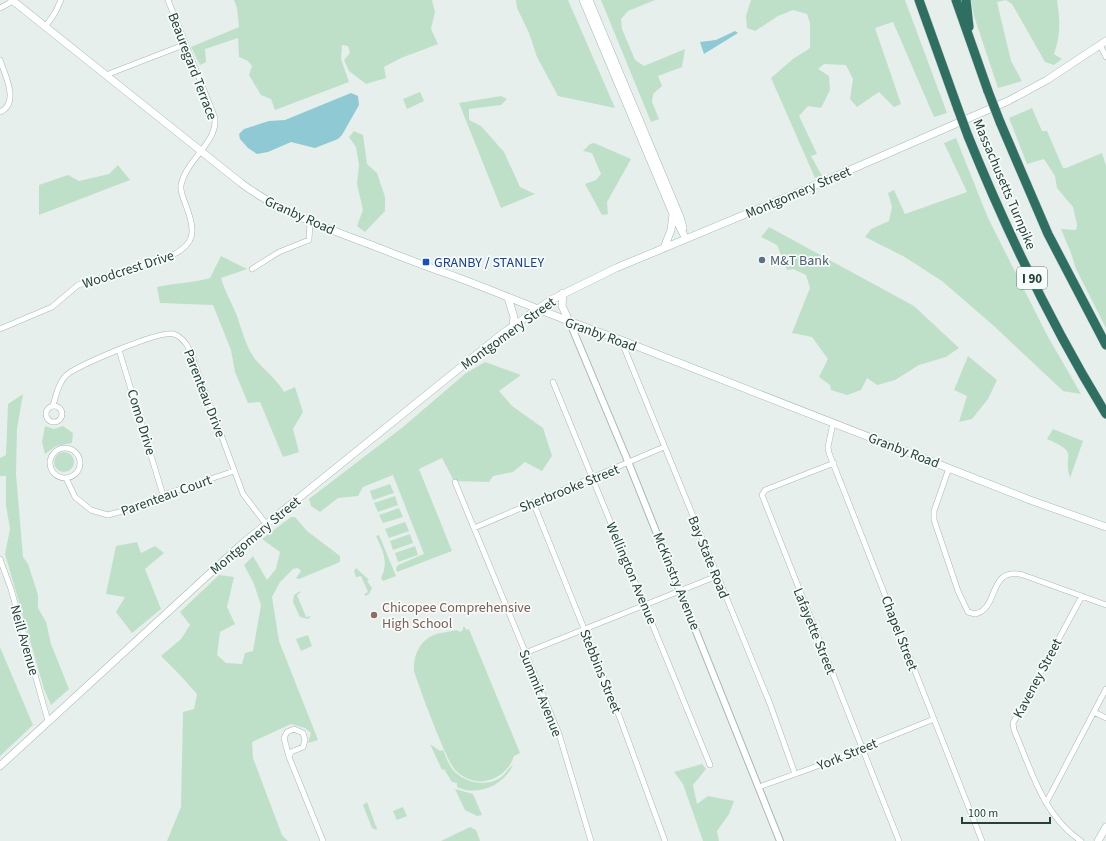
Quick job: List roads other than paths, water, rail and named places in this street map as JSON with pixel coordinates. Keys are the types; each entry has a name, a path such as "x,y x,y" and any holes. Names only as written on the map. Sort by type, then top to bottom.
{"highway":[{"name":"Massachusetts Turnpike","path":"919,0 968,136 995,200 1024,263 1072,354 1106,414"},
{"name":"Massachusetts Turnpike","path":"956,0 1000,122 1048,234 1106,345"},
{"path":"966,0 973,50"}],"main road":[{"name":"Granby Road","path":"13,0 258,196 310,220 570,323 621,340 949,468 1106,527"},
{"path":"583,0 673,214 686,239"},
{"path":"589,0 680,217 686,239"},
{"name":"Montgomery Street","path":"0,766 198,584 266,524 408,408 537,309 563,293 616,268 855,168 1008,101 1047,80 1103,43"},
{"path":"664,248 671,230 673,214"},
{"path":"563,293 562,306 570,323"},
{"path":"508,298 514,316 513,326"},
{"path":"1098,841 1106,827"}],"street":[{"path":"0,8 13,0"},
{"path":"45,27 55,13 61,0"},
{"name":"Beauregard Terrace","path":"168,0 215,118 216,129 211,138 199,150"},
{"path":"1103,43 1106,57"},
{"path":"106,75 186,44"},
{"path":"0,60 11,98 8,106 0,112"},
{"name":"Woodcrest Drive","path":"0,328 38,314 52,307 78,285 168,257 178,253 188,245 193,229 180,188 183,176 199,150"},
{"path":"252,269 279,252 309,240 310,220"},
{"name":"McKinstry Avenue","path":"570,323 681,591 780,841"},
{"name":"Parenteau Drive","path":"53,406 60,384 68,374 119,350 163,334 174,334 184,340 190,351 244,497 266,524"},
{"name":"Bay State Road","path":"621,340 770,704 795,774"},
{"name":"Como Drive","path":"119,350 163,495"},
{"name":"Wellington Avenue","path":"553,382 710,765"},
{"name":"Chapel Street","path":"833,423 828,447 982,841"},
{"name":"Sherbrooke Street","path":"474,528 664,447"},
{"path":"66,448 75,452 79,465 75,474 66,478 53,472 50,464 52,454 66,448"},
{"name":"Lafayette Street","path":"834,463 765,490 762,494 899,841"},
{"path":"949,468 934,511 934,520 958,591 968,612 975,614 984,610 1001,580 1011,573 1023,575 1106,605"},
{"name":"Parenteau Court","path":"66,478 74,497 91,510 108,515 137,507 163,495 234,471"},
{"name":"Summit Avenue","path":"455,482 559,734 592,841"},
{"name":"Stebbins Street","path":"533,502 640,769 665,841"},
{"name":"Neill Avenue","path":"0,559 11,589 48,721"},
{"path":"525,653 717,576"},
{"name":"Kaveney Street","path":"1081,841 1061,824 1046,803 1014,730 1013,722 1082,596"},
{"path":"1046,803 1106,689"},
{"path":"1094,712 1106,718"},
{"name":"York Street","path":"759,787 934,719"},
{"path":"289,757 291,752 300,749 304,744 305,736 297,729 287,732 284,738 289,757 322,841"}],"water":[{"path":"735,31 738,33 704,54 700,42 716,40"},
{"path":"351,93 358,96 359,105 342,135 338,139 315,148 291,142 268,152 257,154 248,148 240,139 239,134 244,129 269,121 285,120"}],"place":[{"name":"M&T Bank","path":"762,260"},
{"name":"GRANBY / STANLEY","path":"426,262"},
{"name":"Chicopee Comprehensive High School","path":"374,615"}]}
